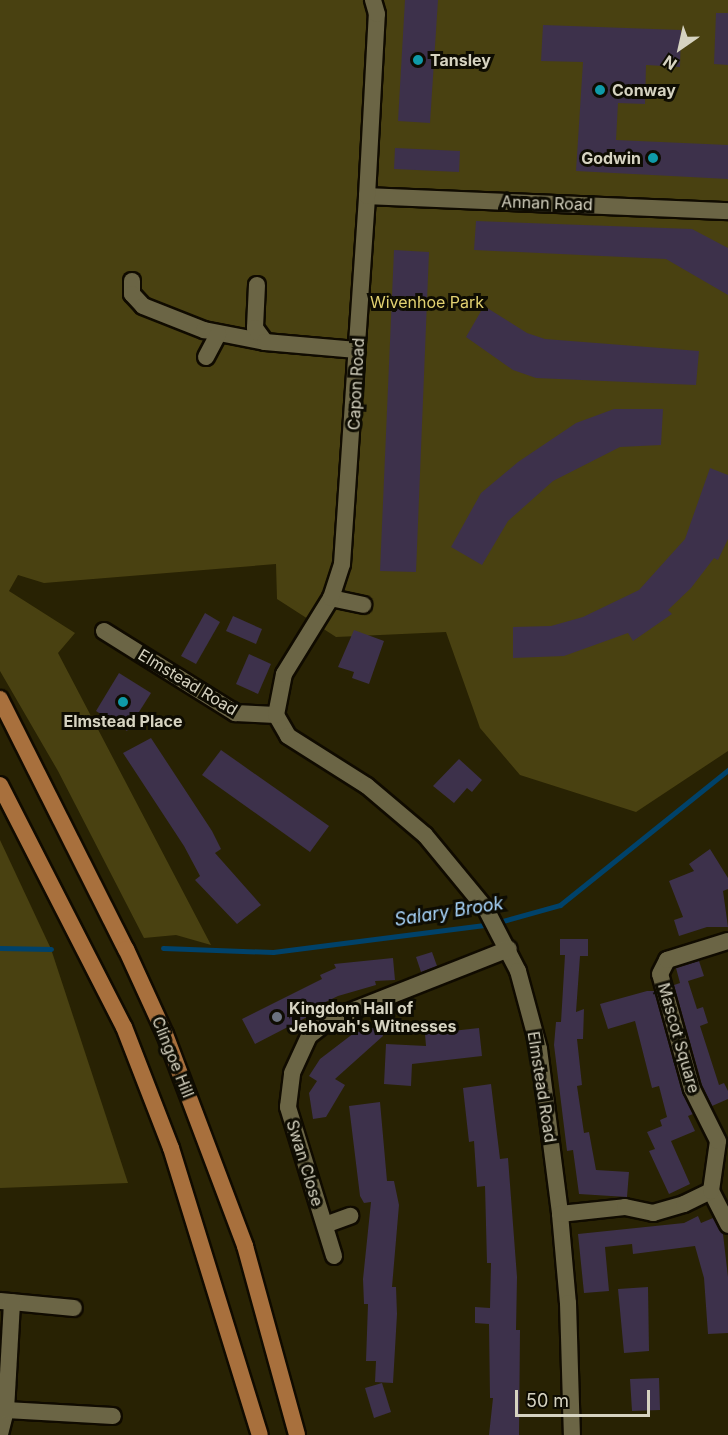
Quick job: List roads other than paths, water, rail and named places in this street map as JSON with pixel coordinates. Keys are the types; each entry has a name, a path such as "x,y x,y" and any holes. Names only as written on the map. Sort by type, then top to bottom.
{"main road":[{"name":"Clingoe Hill","path":"0,699 165,1034 245,1246 297,1435"},
{"path":"0,784 124,1027 171,1148 260,1435"}],"street":[{"name":"Capon Road","path":"276,715 284,674 331,598 342,564 348,518 367,196 377,14 373,0"},
{"name":"Annan Road","path":"367,196 728,211"},
{"path":"132,281 132,294 143,306 218,334 265,342 357,350"},
{"path":"257,285 255,328 257,337 265,342"},
{"path":"206,357 218,334"},
{"path":"331,598 363,605"},
{"name":"Elmstead Road","path":"104,632 235,713 276,715 288,736 398,809 455,868 486,909 500,933 509,950 539,1049 560,1214 568,1303 572,1435"},
{"name":"Mascot Square","path":"711,1191 723,1138 692,1089 660,974 667,960 728,941"},
{"name":"Swan Close","path":"334,1256 288,1107 292,1073 309,1036 331,1019 509,950"},
{"path":"560,1214 625,1207 653,1213 684,1204 711,1191 728,1225"},
{"name":"Swan Close","path":"324,1225 350,1216"},
{"path":"0,1434 6,1410 6,1302 74,1308"},
{"path":"6,1410 113,1416"}],"waterway":[{"name":"Salary Brook","path":"163,948 273,952 492,924 560,905 728,770"},
{"name":"Salary Brook","path":"0,948 51,949"}],"place":[{"name":"Tansley","path":"418,60"},
{"name":"Conway","path":"600,90"},
{"name":"Godwin","path":"653,158"},
{"name":"Elmstead Place","path":"123,702"},
{"name":"Kingdom Hall of Jehovah's Witnesses","path":"277,1017"}],"park label":[{"name":"Wivenhoe Park","path":"427,302"}]}
